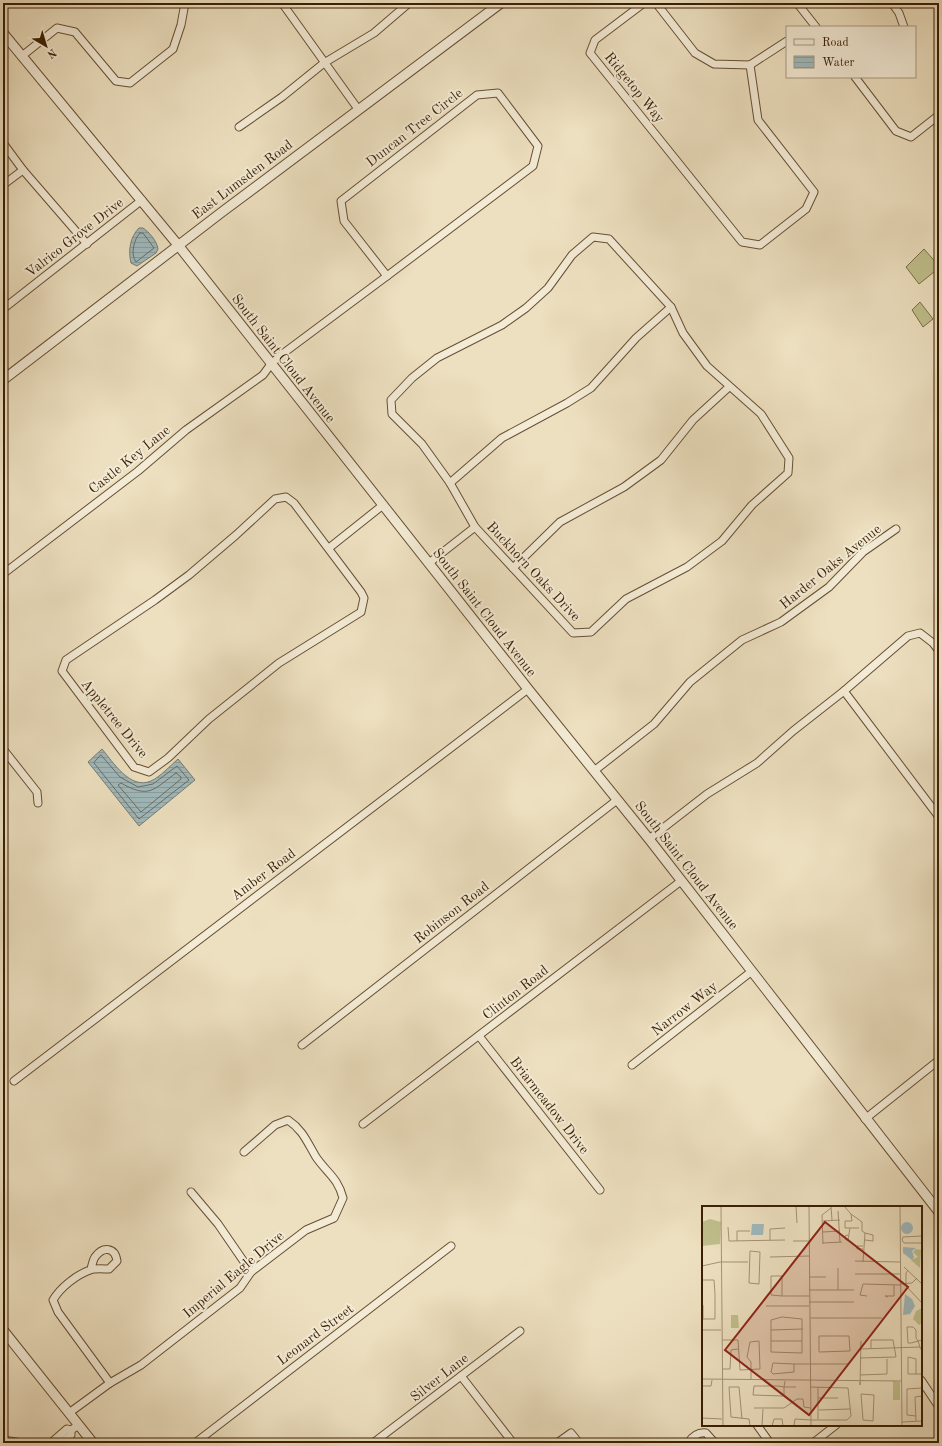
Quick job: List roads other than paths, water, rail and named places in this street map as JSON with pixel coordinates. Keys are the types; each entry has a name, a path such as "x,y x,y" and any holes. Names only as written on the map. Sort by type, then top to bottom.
{"street":[{"path":"22,56 57,28 75,32 116,81 130,83 173,49 181,25 185,3"},
{"path":"282,3 358,109"},
{"path":"239,127 282,97 324,63 374,33 409,3"},
{"name":"East Lumsden Road","path":"3,380 178,245 501,3"},
{"name":"Ridgetop Way","path":"644,3 595,40 590,52 742,242 760,245 806,209 814,192 758,120 750,65"},
{"path":"656,3 695,53 714,64 750,65 786,42"},
{"path":"797,3 813,26"},
{"path":"892,3 900,13 904,26"},
{"name":"South Saint Cloud Avenue","path":"3,33 178,245 528,689 649,839 865,1119 939,1212"},
{"path":"856,78 896,132 911,137 939,115"},
{"name":"Duncan Tree Circle","path":"271,364 533,166 538,146 498,93 477,95 341,201 344,221 387,276"},
{"path":"3,143 23,170 87,244"},
{"path":"3,185 23,170"},
{"name":"Valrico Grove Drive","path":"3,309 142,200"},
{"name":"Buckhorn Oaks Drive","path":"594,237 609,239 670,307 684,333 707,366 729,387 761,414 789,458 788,473 752,504 722,541 686,567 626,599 590,632 573,633 475,528 450,483 422,444 392,414 391,400 412,378 437,358 502,325 526,308 548,288 572,255 594,237"},
{"path":"450,483 502,438 567,403 591,388 636,338 670,307"},
{"name":"Castle Key Lane","path":"3,574 138,471 186,430 263,374 271,364"},
{"path":"513,568 560,522 624,488 661,460 693,420 729,387"},
{"name":"Appletree Drive","path":"286,497 294,503 329,548 361,592 364,598 361,612 279,663 209,719 168,758 149,772 134,768 62,671 66,660 155,600 189,575 275,499 286,497"},
{"path":"329,548 383,505"},
{"name":"Buckhorn Oaks Drive","path":"429,563 475,528"},
{"name":"Harder Oaks Avenue","path":"594,771 654,724 690,682 742,640 781,622 829,587 863,552 896,529"},
{"path":"649,839 706,794 756,763 908,636 920,633 933,643 939,651"},
{"name":"Amber Road","path":"14,1081 528,689"},
{"path":"844,691 939,816"},
{"path":"3,749 37,792 38,803"},
{"name":"Robinson Road","path":"302,1045 617,800"},
{"name":"Clinton Road","path":"364,1124 681,881"},
{"name":"Narrow Way","path":"632,1065 752,971"},
{"name":"Briarmeadow Drive","path":"479,1036 600,1190"},
{"path":"865,1119 939,1060"},
{"name":"Imperial Eagle Drive","path":"70,1413 110,1382 154,1356 240,1288 251,1272 306,1230 334,1218 343,1198 340,1185 317,1158 299,1128 288,1120 275,1125 244,1152"},
{"path":"191,1192 218,1224 251,1272"},
{"name":"Leonard Street","path":"195,1443 451,1246"},
{"path":"91,1269 72,1280 57,1293 53,1300 58,1312 110,1382"},
{"path":"3,1330 70,1413 75,1427 93,1443"},
{"name":"Silver Lane","path":"373,1443 520,1331"},
{"path":"461,1376 513,1443"},
{"path":"922,1382 939,1407"},
{"path":"757,1426 770,1443"},
{"path":"813,1443 835,1426"},
{"path":"51,1443 67,1429 75,1427"},
{"path":"61,1443 71,1435 75,1427"},
{"path":"558,1443 571,1432 579,1443"},
{"path":"688,1443 696,1435 703,1432 706,1433 715,1443"},
{"path":"3,1440 22,1443"}],"water":[{"path":"139,228 143,228 150,234 158,249 156,253 137,266 131,263 130,249 132,240"},
{"path":"102,749 123,773 136,782 143,783 151,781 178,759 195,780 139,826 88,762"}]}
